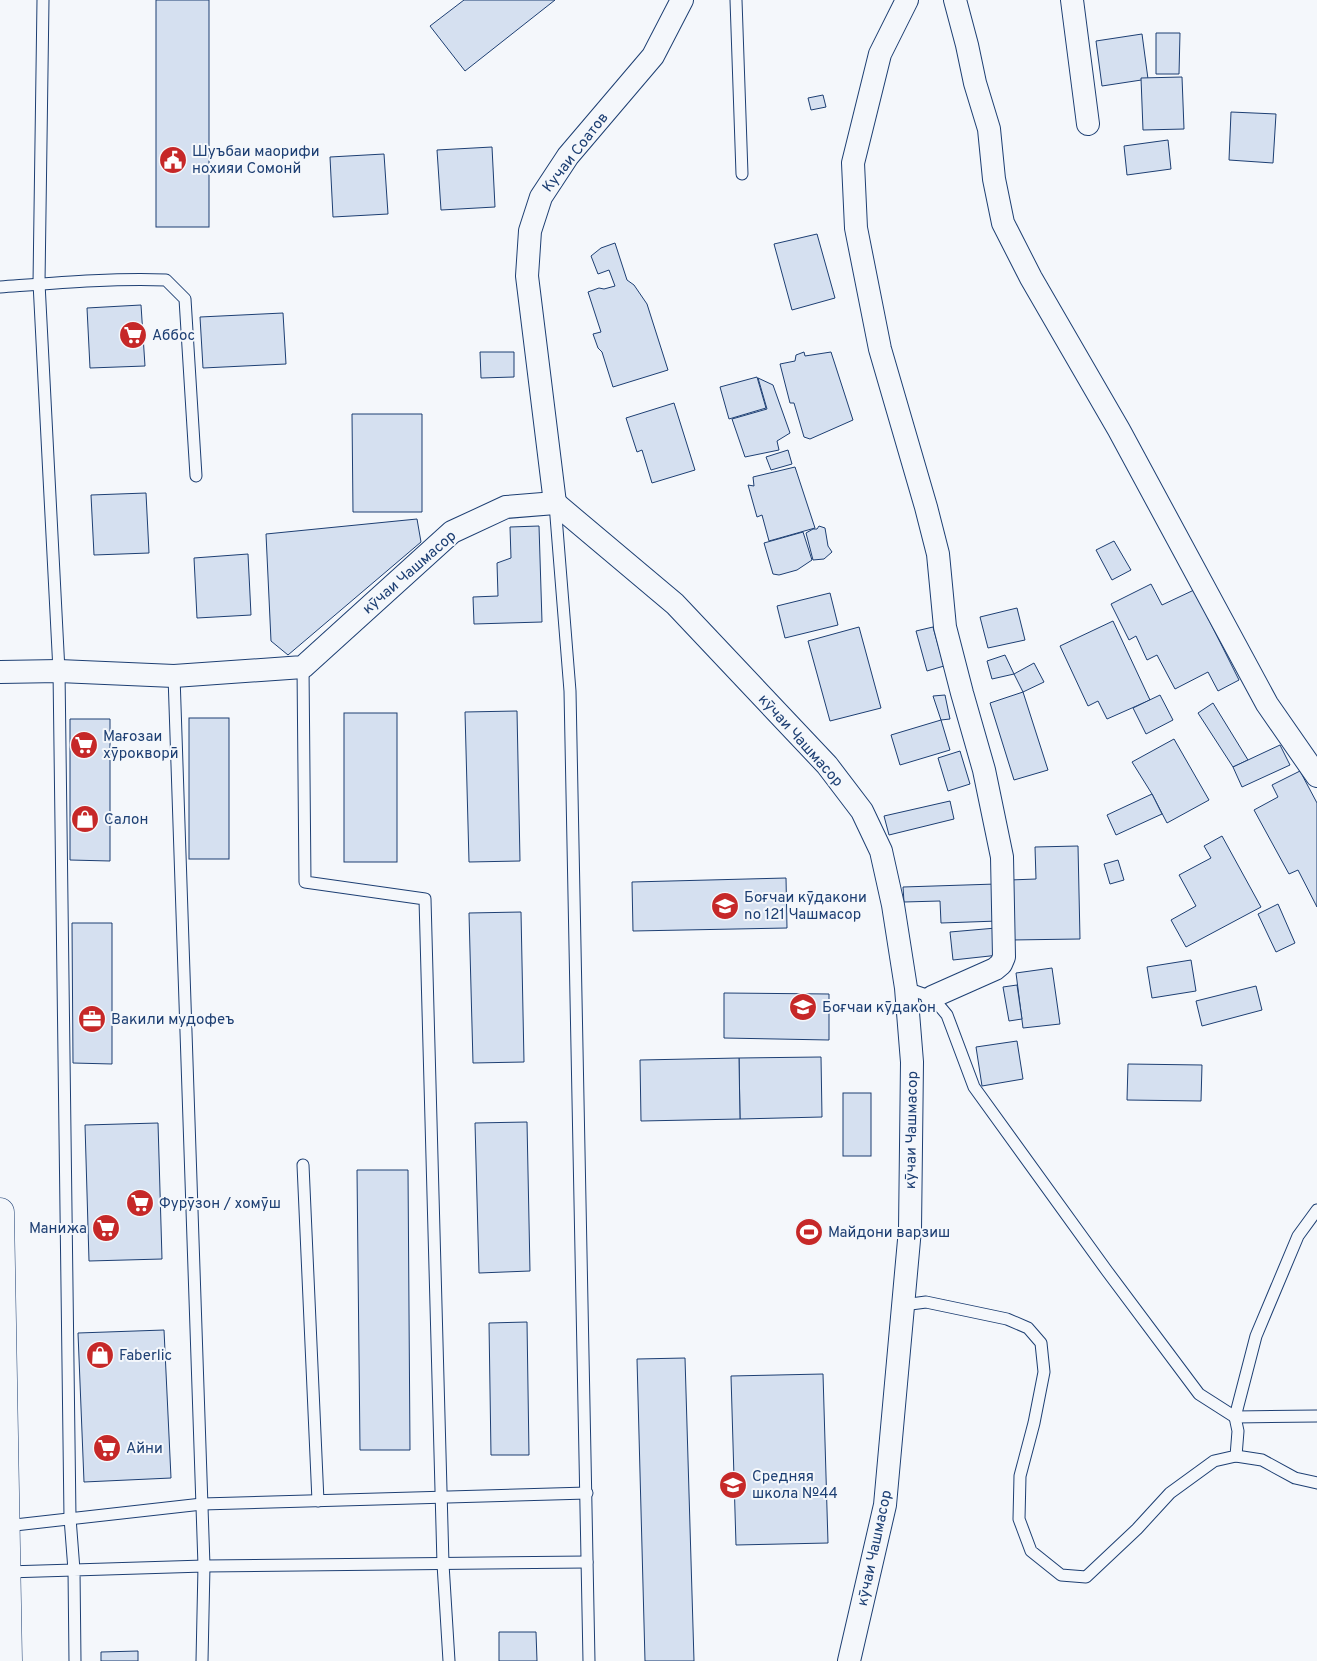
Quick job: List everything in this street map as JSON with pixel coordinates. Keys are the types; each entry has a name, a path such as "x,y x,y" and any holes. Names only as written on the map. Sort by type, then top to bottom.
{"highway":[{"path":"0,1212 8,1661"}],"street":[{"name":"Кучаи Соатов","path":"555,503 527,276 530,231 541,197 568,156 653,56 682,0"},
{"path":"907,0 880,54 853,163 856,228 880,349 924,498 938,554 945,627 984,770 1002,857 1004,909 1004,957 1001,964 932,997"},
{"path":"955,0 975,83 989,129 994,180 1003,223 1031,278 1119,430 1267,704 1317,776"},
{"path":"1072,0 1088,124"},
{"name":"кӯчаи Чашмасор","path":"303,667 452,532 506,506 555,503 675,604 827,765 862,811 881,851 893,905 906,988 912,1062 910,1229 885,1505 849,1661"},
{"path":"0,672 58,671 174,676 303,667"}],"lane":[{"path":"43,0 39,283 58,671 70,1518 74,1570 75,1661"},
{"path":"736,0 742,174"},
{"path":"0,287 39,283 130,279 166,280 185,299 196,476"},
{"path":"555,503 570,691 589,1661"},
{"path":"303,667 305,882 426,899 443,1564 450,1661"},
{"path":"174,676 204,1566 202,1661"},
{"path":"906,988 932,997 947,1015 974,1087 1199,1394 1235,1417 1317,1416"},
{"path":"303,1165 318,1501"},
{"path":"1236,1456 1238,1432 1235,1417 1256,1336 1298,1236 1317,1210"},
{"path":"903,1305 926,1302 1007,1319 1028,1328 1041,1344 1044,1372 1034,1423 1020,1476 1020,1519 1031,1551 1061,1574 1086,1577 1137,1529 1170,1493 1214,1461 1236,1456 1262,1460 1295,1478 1317,1483"},
{"path":"6,1526 202,1504 587,1493"},
{"path":"7,1572 204,1566 587,1562"}],"building":[{"path":"156,0 209,0 209,227 156,227"},
{"path":"464,0 555,0 465,71 430,26"},
{"path":"1156,33 1180,33 1179,74 1156,74"},
{"path":"1142,34 1148,79 1102,86 1096,41"},
{"path":"1182,77 1184,129 1143,130 1141,78"},
{"path":"823,95 826,107 811,110 808,98"},
{"path":"1231,112 1276,114 1273,163 1229,160"},
{"path":"1168,140 1171,169 1127,175 1124,146"},
{"path":"492,147 495,207 441,210 437,150"},
{"path":"384,154 388,214 333,217 330,157"},
{"path":"817,234 835,298 792,310 774,244"},
{"path":"615,243 627,280 634,285 647,304 668,370 613,387 602,352 598,348 593,334 601,332 588,292 599,288 604,289 615,286 609,270 598,274 591,256 601,248"},
{"path":"141,305 145,366 90,368 87,308"},
{"path":"283,313 286,364 203,368 200,317"},
{"path":"480,352 514,352 514,377 481,378"},
{"path":"804,352 805,356 831,352 853,420 810,439 804,437 794,403 790,403 780,364 795,361 796,355"},
{"path":"757,377 766,408 729,419 720,387"},
{"path":"758,378 773,385 790,433 777,441 779,450 745,457 732,419 767,409"},
{"path":"674,403 695,470 652,483 642,450 637,452 626,418"},
{"path":"352,414 422,414 422,512 353,512"},
{"path":"788,450 792,464 771,470 766,457"},
{"path":"795,467 815,528 769,541 762,515 757,517 748,485 754,486 753,477"},
{"path":"146,493 149,553 94,555 91,495"},
{"path":"417,519 421,542 288,655 271,641 266,534"},
{"path":"539,526 542,622 474,624 473,597 498,596 497,563 511,558 510,527"},
{"path":"819,526 825,528 828,546 832,552 824,559 813,560 806,533 817,529"},
{"path":"803,532 812,560 797,570 779,575 773,574 764,543"},
{"path":"1114,541 1131,570 1112,580 1096,550"},
{"path":"248,554 251,615 197,618 194,558"},
{"path":"1151,584 1162,605 1194,590 1239,680 1218,691 1208,672 1175,689 1157,655 1147,660 1136,636 1129,640 1111,604"},
{"path":"830,593 838,625 785,638 777,606"},
{"path":"1017,608 1025,640 988,648 980,617"},
{"path":"1113,621 1150,700 1107,719 1098,701 1088,706 1060,646"},
{"path":"859,627 881,708 830,721 808,641"},
{"path":"933,627 944,666 927,671 916,631"},
{"path":"1005,655 1014,674 992,679 987,661"},
{"path":"1034,663 1044,682 1023,692 1014,674"},
{"path":"1023,692 1048,770 1014,780 990,703"},
{"path":"945,695 950,719 941,720 933,696"},
{"path":"1160,695 1173,720 1146,734 1133,708"},
{"path":"1213,703 1248,760 1233,767 1198,713"},
{"path":"517,711 520,861 469,862 465,712"},
{"path":"344,713 397,713 397,862 344,862"},
{"path":"189,718 229,718 229,859 189,859"},
{"path":"70,719 110,719 110,861 70,860"},
{"path":"941,720 950,750 900,765 891,735"},
{"path":"1174,739 1209,800 1167,823 1132,762"},
{"path":"1280,745 1290,765 1242,787 1233,767"},
{"path":"960,751 970,784 948,791 938,758"},
{"path":"1300,771 1317,803 1317,907 1298,870 1289,874 1254,810 1278,797 1272,785"},
{"path":"1152,794 1162,814 1116,835 1107,815"},
{"path":"950,801 954,819 889,835 884,816"},
{"path":"1222,836 1261,907 1186,947 1171,920 1196,906 1179,875 1211,858 1204,846"},
{"path":"1078,846 1080,939 1011,940 1010,880 1036,879 1035,847"},
{"path":"1118,860 1124,880 1110,884 1104,864"},
{"path":"786,878 787,928 633,931 632,882"},
{"path":"996,884 998,921 941,923 940,901 904,902 903,887"},
{"path":"1278,904 1295,943 1276,952 1258,914"},
{"path":"521,912 524,1062 473,1063 469,913"},
{"path":"72,923 112,923 112,1064 73,1063"},
{"path":"996,928 999,955 953,960 950,932"},
{"path":"1191,960 1196,991 1152,998 1147,967"},
{"path":"1052,968 1060,1024 1023,1028 1016,973"},
{"path":"1017,985 1022,1019 1009,1021 1003,987"},
{"path":"1256,986 1262,1010 1202,1026 1196,1001"},
{"path":"724,993 829,994 829,1040 724,1038"},
{"path":"1017,1041 1023,1079 982,1086 976,1047"},
{"path":"821,1057 822,1117 740,1119 739,1058"},
{"path":"739,1058 740,1119 641,1121 640,1060"},
{"path":"1128,1064 1202,1065 1201,1101 1127,1100"},
{"path":"843,1093 871,1093 871,1156 843,1156"},
{"path":"527,1122 530,1271 479,1273 475,1123"},
{"path":"158,1123 162,1259 89,1261 85,1125"},
{"path":"357,1170 408,1170 410,1450 360,1450"},
{"path":"527,1322 529,1455 491,1455 489,1323"},
{"path":"164,1330 171,1478 84,1482 78,1333"},
{"path":"685,1358 694,1661 645,1661 637,1359"},
{"path":"823,1374 828,1543 736,1545 731,1376"},
{"path":"499,1632 536,1632 537,1661 499,1661"},
{"path":"138,1651 138,1661 101,1661 101,1652"}],"place":[{"name":"Шуъбаи маорифи нохияи Сомонй","path":"173,160"},
{"name":"Аббос","path":"133,335"},
{"name":"Мағозаи хӯрокворӣ","path":"84,745"},
{"name":"Салон","path":"85,819"},
{"name":"Боғчаи кӯдакони no 121 Чашмасор","path":"725,906"},
{"name":"Боғчаи кӯдакон","path":"803,1007"},
{"name":"Вакили мудофеъ","path":"92,1019"},
{"name":"Фурӯзон / хомӯш","path":"140,1203"},
{"name":"Манижа","path":"106,1228"},
{"name":"Майдони варзиш","path":"809,1232"},
{"name":"Faberlic","path":"100,1355"},
{"name":"Айни","path":"107,1448"},
{"name":"Средняя школа №44","path":"733,1485"}]}
